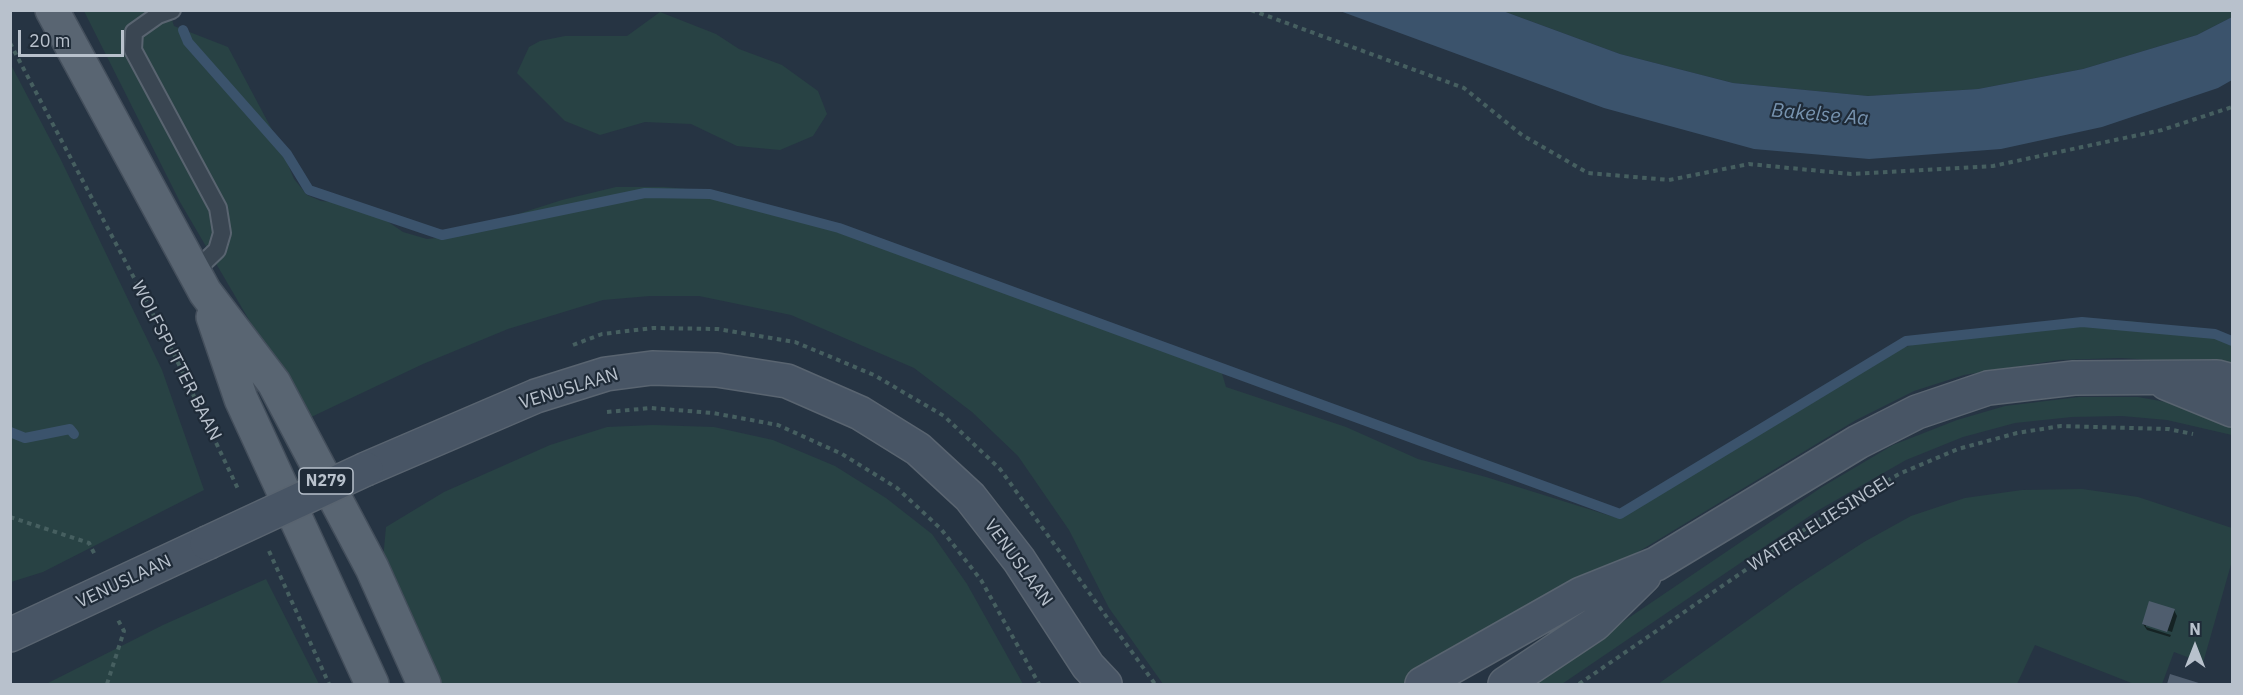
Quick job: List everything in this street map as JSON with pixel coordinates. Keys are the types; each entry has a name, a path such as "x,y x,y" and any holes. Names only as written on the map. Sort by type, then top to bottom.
{"main road":[{"name":"N279","path":"52,10 199,282 274,382 372,568 424,684"},
{"name":"N279","path":"199,282 241,399 372,684"}],"street":[{"name":"VENUSLAAN","path":"10,635 366,470 536,396 606,374 652,368 717,370 787,381 860,413 918,449 970,497 1019,560 1096,678"},
{"path":"1422,684 1581,594 1656,564 1858,442 1917,411 1988,388 2074,378 2217,377 2232,381"},
{"path":"2156,379 2232,410"},
{"path":"1505,684 1595,624 1656,564"}],"lane":[{"path":"172,10 158,15 134,32 133,50 218,208 222,233 217,250 199,282"}],"path":[{"path":"1251,10 1464,88 1522,135 1588,173 1669,180 1749,164 1851,174 1993,166 2162,130 2232,107"},
{"name":"WOLFSPUTTER BAAN","path":"10,44 171,348 242,496"},
{"name":"VENUSLAAN","path":"604,413 651,408 713,413 778,424 842,454 897,488 941,529 981,580 1039,684"},
{"name":"WATERLELIESINGEL","path":"1579,684 1820,519 1899,474 1958,449 2017,433 2061,426 2168,429 2200,436"},
{"path":"10,517 89,543 97,559"},
{"path":"267,548 329,684"},
{"path":"1102,611 1155,684"},
{"path":"106,684 124,631 116,617"}],"green space":[{"path":"2232,10 2232,17 2197,35 2083,69 1978,89 1868,96 1733,83 1620,54 1503,11"},
{"path":"84,11 169,11 174,26 228,47 278,141 294,179 307,195 321,201 346,203 378,215 403,232 427,239 446,237 562,200 616,187 664,187 722,192 807,216 1221,370 1226,387 1346,427 1418,459 1486,477 1614,517 1722,455 1827,388 1890,352 1955,331 2050,323 2130,321 2204,332 2232,342 2232,372 2182,362 2121,358 2059,360 1964,375 1914,391 1856,420 1600,575 1405,684 1163,684 1109,608 1069,530 1018,456 972,412 914,368 791,315 699,296 650,296 603,300 508,329 423,364 307,419 180,202"},
{"path":"660,12 716,34 739,49 782,65 818,91 827,114 813,136 780,150 737,146 691,124 645,122 600,135 565,121 517,73 529,47 540,41 565,36 627,36"},
{"path":"10,63 61,160 162,370 204,490 43,572 11,582"},
{"path":"2079,397 2138,397 2194,407 2232,423 2232,435 2167,420 2122,416 2072,417 2015,423 1963,437 1906,460 1817,511 1562,684 1531,684 1822,487 1893,445 1957,420 2005,406"},
{"path":"653,425 714,427 773,440 835,466 886,498 932,534 967,584 1023,684 438,684 383,560 386,527 444,492 550,445 607,427"},
{"path":"2082,489 2138,497 2232,528 2232,561 2203,663 2174,652 2162,684 2134,684 2035,645 2017,684 1658,684 1796,586 1864,542 1911,516 1965,498 2022,490"},
{"path":"266,579 319,684 46,684 163,625"}],"water":[{"name":"Bakelse Aa","path":"1340,11 1503,11 1620,54 1733,83 1868,96 1978,89 2083,69 2197,35 2232,17 2232,80 2218,88 2102,127 2001,149 1869,159 1754,149 1604,108"}],"building":[{"path":"2149,601 2175,609 2167,632 2142,624"},
{"path":"2170,674 2202,684 2167,684"}],"waterway":[{"path":"183,30 188,42 287,154 309,190 442,235 645,193 710,194 839,228 1620,514 1906,341 2082,322 2215,334 2232,341"},
{"path":"10,432 25,438 70,429 74,434"}]}
